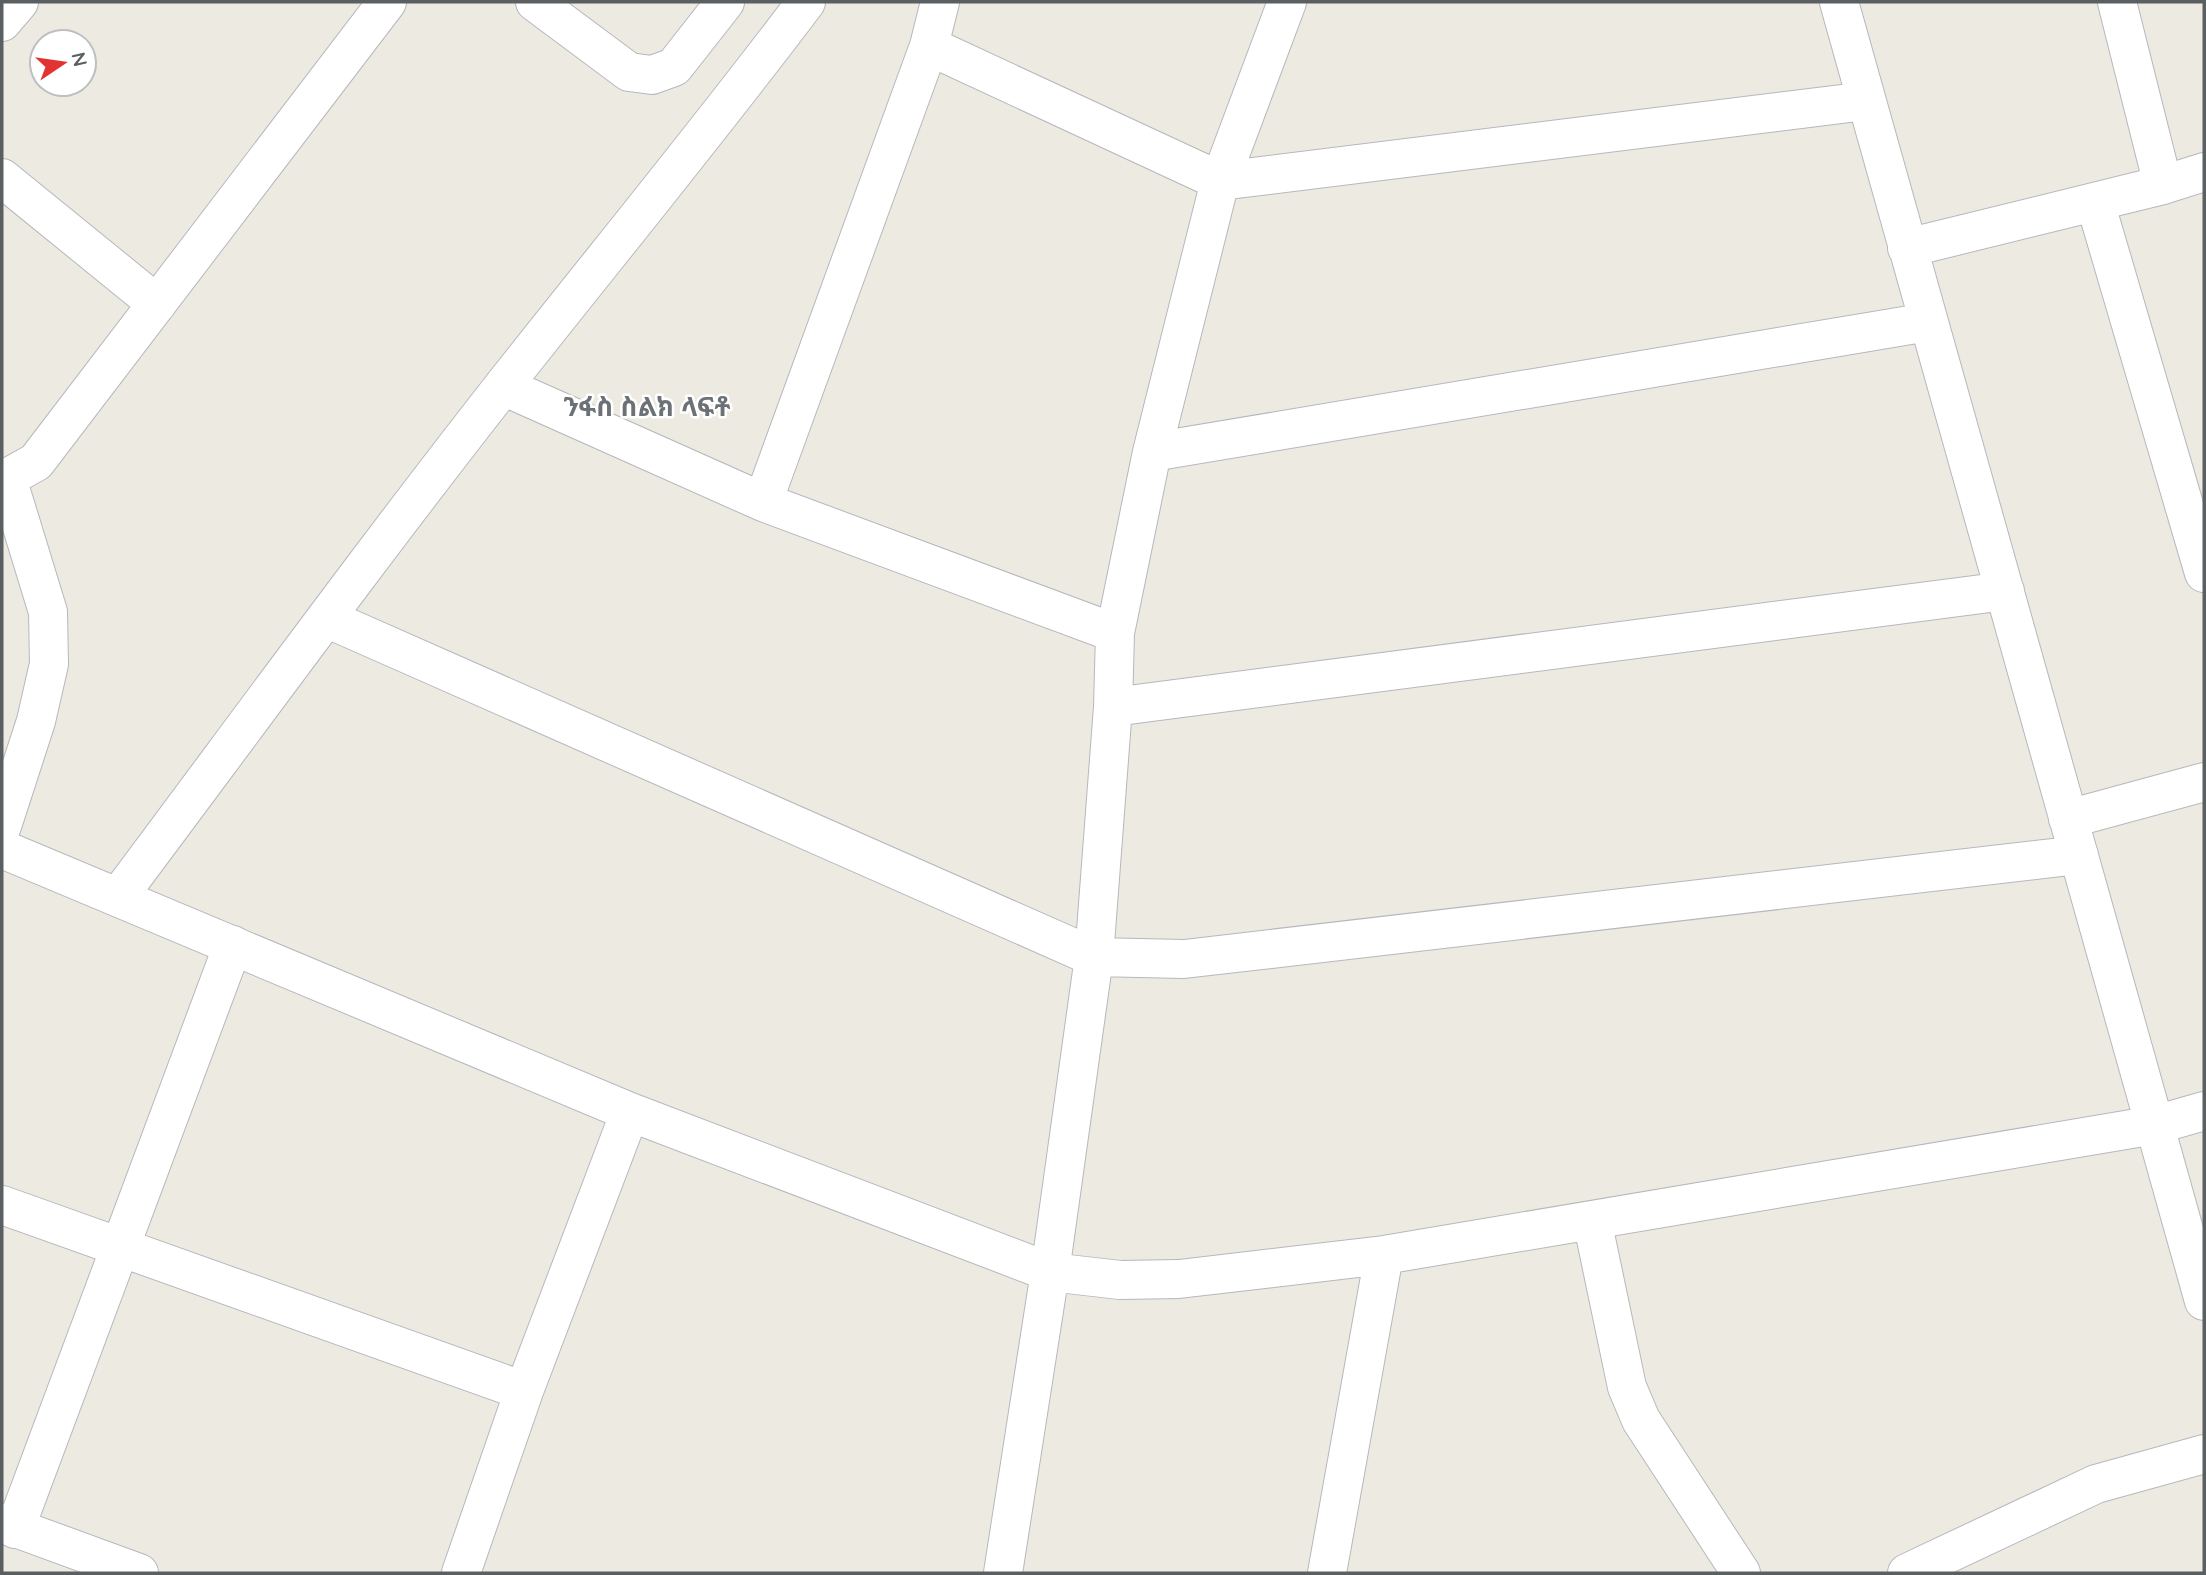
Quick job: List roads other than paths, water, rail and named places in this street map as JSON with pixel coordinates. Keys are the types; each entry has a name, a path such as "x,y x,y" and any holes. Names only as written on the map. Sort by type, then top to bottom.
{"street":[{"path":"2,22 19,2"},
{"path":"2,826 36,721 49,664 47,612 4,478 36,462 387,2"},
{"path":"536,2 629,72 652,75 674,68 725,2"},
{"path":"118,897 503,386 806,2"},
{"path":"763,502 929,46 940,2"},
{"path":"1003,1573 1050,1272 1094,957 1113,707 1115,633 1152,452 1220,181 1287,2"},
{"path":"1839,2 2204,1301"},
{"path":"2117,2 2163,185"},
{"path":"929,46 1220,181 1866,101"},
{"path":"1907,248 2163,185 2204,172"},
{"path":"2,178 157,304"},
{"path":"2095,202 2204,573"},
{"path":"1152,452 1928,322"},
{"path":"503,386 763,502 1115,633"},
{"path":"1113,707 2005,591"},
{"path":"326,618 1094,957 1184,959 2079,855"},
{"path":"2068,819 2204,782"},
{"path":"2,849 630,1112 1050,1272 1120,1280 1179,1279 1384,1255 2155,1125 2204,1111"},
{"path":"139,1573 9,1526 120,1247 233,945"},
{"path":"461,1573 524,1391 630,1112"},
{"path":"2,1205 524,1391"},
{"path":"1592,1220 1627,1387 1641,1420 1741,1573"},
{"path":"1327,1573 1384,1255"},
{"path":"1916,1571 2096,1484 2204,1454"}],"district":[{"name":"ንፋስ ስልክ ላፍቶ","path":"647,407"}]}
